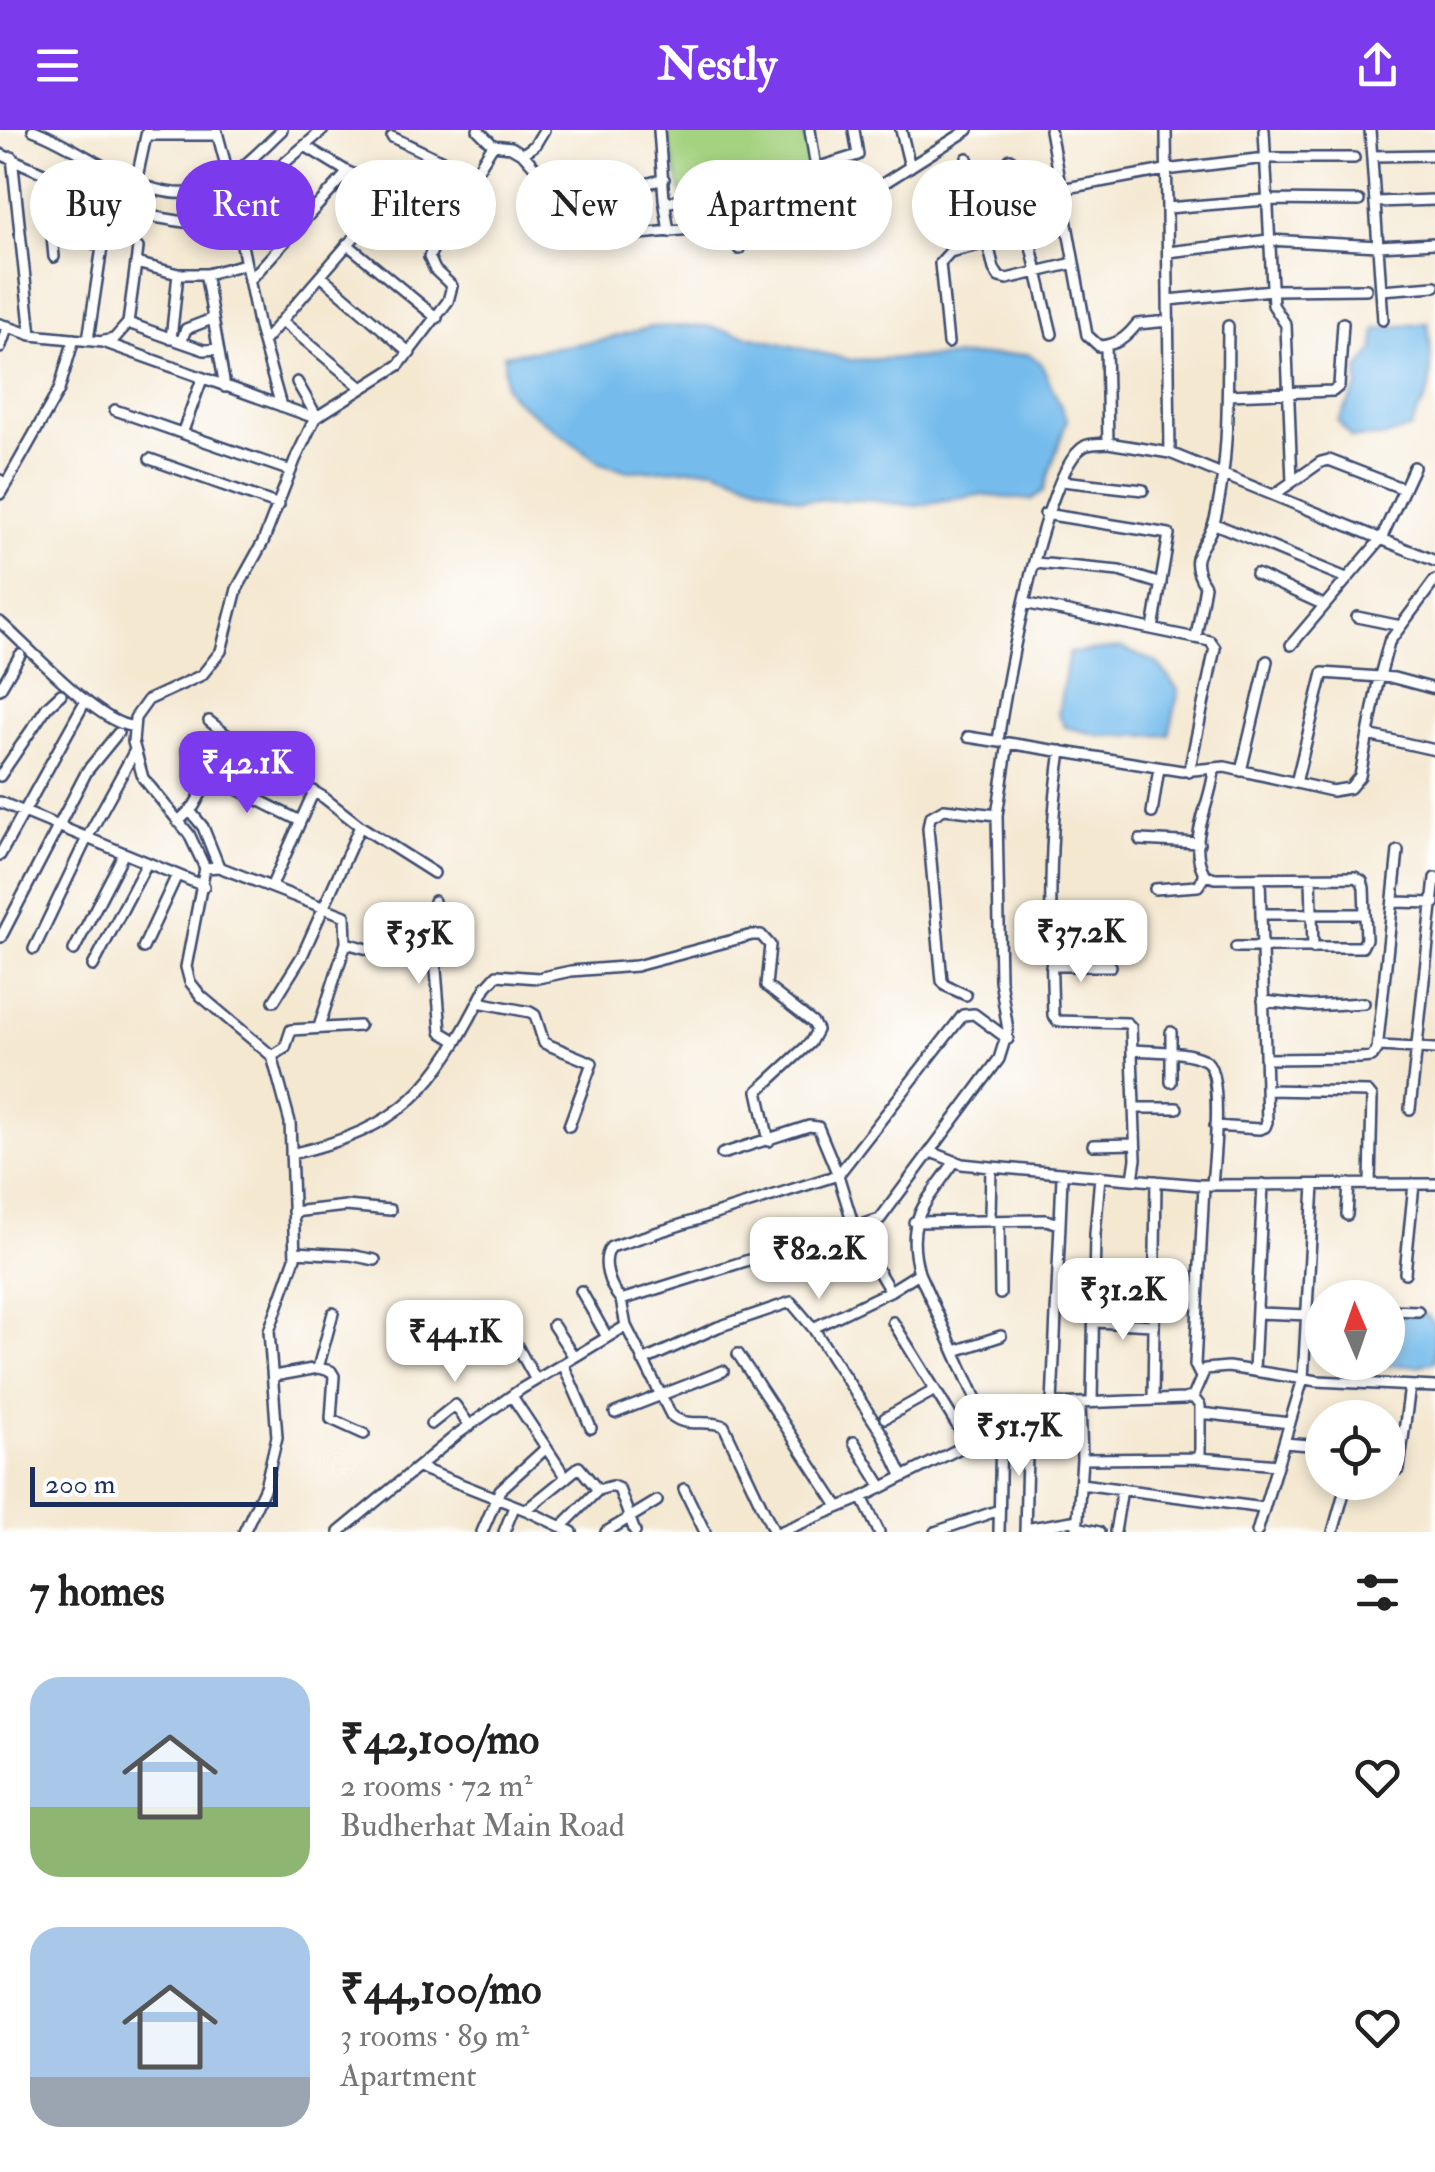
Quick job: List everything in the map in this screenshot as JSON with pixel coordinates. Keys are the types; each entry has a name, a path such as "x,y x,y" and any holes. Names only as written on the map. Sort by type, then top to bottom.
{"street":[{"path":"33,130 96,160"},
{"path":"248,160 282,130"},
{"path":"288,160 323,130"},
{"path":"478,130 493,145 511,147 528,160"},
{"path":"523,154 529,152 544,130"},
{"path":"658,130 668,232"},
{"path":"810,130 815,160"},
{"path":"842,160 858,155 854,130"},
{"path":"901,130 910,166"},
{"path":"892,177 968,130"},
{"path":"1050,130 1056,160"},
{"path":"1166,130 1170,453"},
{"path":"1264,130 1273,306 1286,323 1292,482"},
{"path":"1370,130 1383,320"},
{"path":"140,160 146,132 217,132 222,160"},
{"path":"392,136 441,160"},
{"path":"484,160 493,145"},
{"path":"305,146 335,164"},
{"path":"0,154 137,214 176,221"},
{"path":"1372,156 1435,155"},
{"path":"12,157 32,335"},
{"path":"1072,187 1165,170 1266,158 1354,158"},
{"path":"653,182 664,179"},
{"path":"249,281 335,186"},
{"path":"664,199 673,201"},
{"path":"1167,208 1266,200 1359,201"},
{"path":"1375,202 1435,200"},
{"path":"54,257 51,225 102,247 88,340"},
{"path":"653,233 673,232"},
{"path":"1168,252 1269,240 1378,246 1435,243"},
{"path":"103,342 114,338 128,324 138,250"},
{"path":"242,250 281,406"},
{"path":"264,340 343,250"},
{"path":"355,250 436,318"},
{"path":"244,1532 261,1498 278,1438 269,1331 290,1276 304,1252 292,1212 286,1099 272,1056 218,1013 190,982 186,967 188,950 206,868 197,846 147,787 134,752 132,726 148,700 190,682 212,665 221,651 237,589 316,418 386,374 410,353 453,292 452,286 430,264 432,250"},
{"path":"948,343 940,263 957,250"},
{"path":"990,250 999,278 1074,262"},
{"path":"1031,250 1052,334"},
{"path":"1072,250 1087,335 1099,346 1124,340 1137,324 1169,321"},
{"path":"136,263 178,274 207,274 245,264"},
{"path":"176,341 178,274"},
{"path":"207,274 225,386"},
{"path":"322,276 410,353"},
{"path":"1381,290 1435,286"},
{"path":"1169,300 1272,290 1366,289"},
{"path":"176,341 186,329 212,319"},
{"path":"282,321 362,388"},
{"path":"1228,395 1333,391 1339,386 1343,322"},
{"path":"128,324 204,350 218,348"},
{"path":"0,348 4,325 32,335 103,342 316,418"},
{"path":"1196,637 1205,586 1194,562 1215,524 1225,476 1228,326"},
{"path":"0,494 3,482 59,390 74,339"},
{"path":"1106,346 1108,443"},
{"path":"183,432 202,378"},
{"path":"297,382 316,418"},
{"path":"115,410 292,470"},
{"path":"621,1300 880,1219 999,1059 1008,1039 1000,980 997,815 1003,742 1024,603 1045,514 1075,456 1085,446 1108,443 1170,453 1435,561"},
{"path":"150,460 279,505"},
{"path":"1275,494 1329,460 1404,489"},
{"path":"1290,645 1380,539 1414,467"},
{"path":"1062,481 1143,490"},
{"path":"1045,514 1169,534 1153,629"},
{"path":"1215,524 1346,578"},
{"path":"1036,563 1120,571 1161,584"},
{"path":"1256,574 1324,605"},
{"path":"968,737 1159,768 1189,772 1214,768 1332,791 1350,788 1360,776 1389,642 1435,580"},
{"path":"1024,603 1210,641 1215,648 1189,772"},
{"path":"1357,617 1401,626"},
{"path":"0,622 85,700 121,725 132,726"},
{"path":"0,689 20,655"},
{"path":"1241,771 1267,661"},
{"path":"1296,783 1322,673 1394,678 1435,689"},
{"path":"0,776 60,694"},
{"path":"0,855 82,707"},
{"path":"209,721 256,758 314,791 434,873"},
{"path":"1,937 57,825 88,771 118,733"},
{"path":"1368,735 1435,750"},
{"path":"187,750 211,776 300,821"},
{"path":"1061,751 1054,798 1053,1015 1057,1021 1126,1023 1131,1027 1134,1179"},
{"path":"34,949 86,838 134,752"},
{"path":"1152,813 1159,768"},
{"path":"1214,768 1210,800 1199,824 1201,868 1205,874 1215,878 1362,880 1366,939 1362,947 1236,947"},
{"path":"178,822 190,811 211,776"},
{"path":"272,886 314,791"},
{"path":"0,802 204,886"},
{"path":"966,995 942,981 928,828 930,817 944,809 997,815"},
{"path":"190,811 208,837 219,867"},
{"path":"274,1001 302,956 360,826"},
{"path":"1140,840 1199,843"},
{"path":"1266,1059 1372,1056 1378,1046 1398,851"},
{"path":"74,950 124,853"},
{"path":"94,966 148,863"},
{"path":"206,868 219,867 345,916 346,943 319,1027"},
{"path":"1156,889 1198,886 1205,874"},
{"path":"143,948 177,875"},
{"path":"1214,1126 1266,1127 1260,878"},
{"path":"1311,878 1313,948"},
{"path":"1410,1109 1435,878"},
{"path":"434,901 441,1032 456,1041"},
{"path":"1394,902 1434,902"},
{"path":"1261,914 1364,914"},
{"path":"291,1154 353,1137 392,1116 433,1078 491,979 498,975 538,978 636,966 742,936 761,936 770,945 766,986 817,1030 810,1044 758,1091 768,1141"},
{"path":"346,943 375,951"},
{"path":"1051,966 1110,966"},
{"path":"1263,1001 1310,1006 1364,1003"},
{"path":"478,1002 530,1012 535,1015 544,1043 592,1063 570,1126"},
{"path":"1008,1039 974,1014 963,1015 838,1175 611,1247 606,1260 626,1326 670,1414 680,1422 724,1426 780,1532 862,1497 1052,1404 1193,1397 1199,1402 1200,1458"},
{"path":"272,1056 284,1048 291,1030 359,1026"},
{"path":"1171,1032 1171,1082"},
{"path":"1378,1046 1435,1049"},
{"path":"1134,1050 1205,1060 1212,1067 1216,1093 1196,1365 1200,1375 1193,1397"},
{"path":"1268,1090 1368,1092 1372,1097 1370,1184"},
{"path":"1135,1108 1177,1108"},
{"path":"722,1154 809,1126 818,1127 838,1175 854,1230"},
{"path":"1093,1144 1136,1144"},
{"path":"931,1152 955,1161 1062,1176 1208,1185 1435,1184"},
{"path":"955,1161 914,1222 911,1244 919,1273 976,1397 986,1434"},
{"path":"991,1167 1000,1294"},
{"path":"1052,1404 1062,1176"},
{"path":"1092,1402 1100,1176"},
{"path":"1153,1400 1156,1181"},
{"path":"1254,1370 1263,1184"},
{"path":"1311,1280 1314,1184"},
{"path":"1347,1215 1349,1184"},
{"path":"1405,1273 1414,1184"},
{"path":"292,1212 346,1206 390,1210"},
{"path":"914,1222 995,1219 1060,1224"},
{"path":"304,1252 375,1260"},
{"path":"870,1257 890,1291"},
{"path":"813,1328 919,1273"},
{"path":"581,1292 608,1338"},
{"path":"643,1361 718,1327 791,1302 813,1328 882,1436 903,1477"},
{"path":"1405,1310 1418,1310"},
{"path":"1257,1312 1305,1311"},
{"path":"318,1368 333,1313"},
{"path":"893,1322 968,1443"},
{"path":"1095,1322 1153,1325"},
{"path":"554,1325 574,1357"},
{"path":"343,1531 470,1426 536,1380 626,1326"},
{"path":"463,1332 493,1347 513,1338 536,1380"},
{"path":"955,1352 1001,1336"},
{"path":"738,1354 838,1506"},
{"path":"1257,1532 1303,1379 1305,1360"},
{"path":"562,1364 591,1428"},
{"path":"274,1376 318,1368 331,1371 331,1419 364,1434"},
{"path":"1200,1375 1211,1368 1254,1370 1303,1379 1435,1388"},
{"path":"616,1413 722,1371"},
{"path":"1405,1424 1410,1386"},
{"path":"886,1418 935,1390"},
{"path":"512,1396 566,1478"},
{"path":"1077,1526 1082,1459 1080,1403"},
{"path":"431,1424 455,1405 470,1426"},
{"path":"1200,1413 1290,1422"},
{"path":"1028,1414 1025,1531 1077,1526 1099,1532"},
{"path":"999,1532 1001,1426"},
{"path":"854,1442 882,1487"},
{"path":"1284,1443 1305,1445"},
{"path":"482,1532 500,1490 544,1450"},
{"path":"1082,1459 1200,1458 1277,1464"},
{"path":"420,1468 567,1529 598,1490 612,1486 620,1489 635,1532"},
{"path":"526,1510 576,1468 581,1468 598,1490"},
{"path":"1081,1484 1264,1508"},
{"path":"684,1489 705,1532"},
{"path":"1115,1532 1122,1489"},
{"path":"862,1497 879,1532"},
{"path":"1333,1532 1341,1500"},
{"path":"606,1532 657,1501"},
{"path":"504,1532 514,1507"},
{"path":"935,1532 999,1510"}],"green space":[{"path":"666,130 803,130 810,160 673,160"}],"water":[{"path":"1428,323 1430,381 1411,428 1385,437 1351,438 1338,421 1358,387 1358,371 1374,350 1376,329"},
{"path":"706,326 851,360 1029,354 1041,363 1067,420 1043,491 1031,500 979,495 916,506 868,500 802,500 712,468 629,471 600,463 514,399 505,387 504,355 603,340 651,327"},
{"path":"1121,648 1157,663 1179,691 1169,735 1103,736 1065,727 1058,714 1069,653"},
{"path":"1405,1315 1427,1315 1435,1326 1435,1361 1405,1366"}]}
